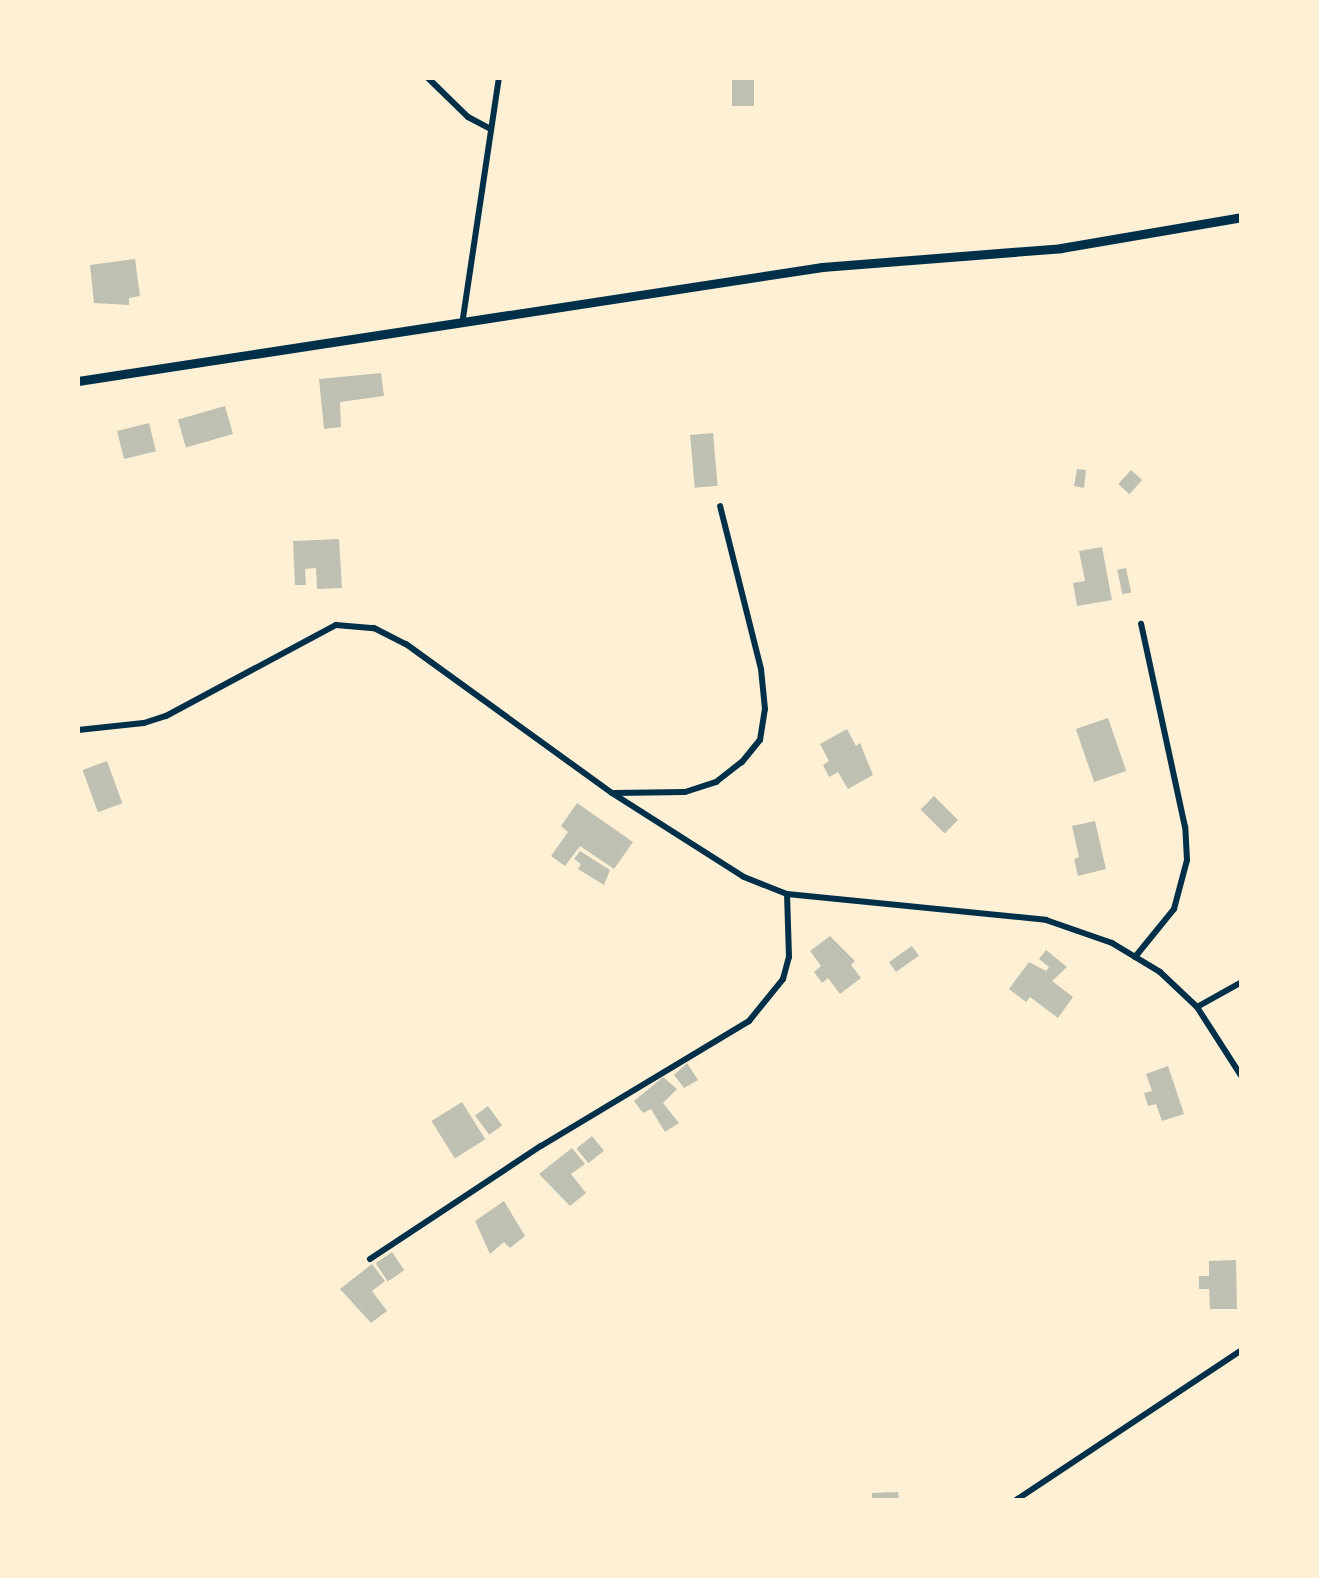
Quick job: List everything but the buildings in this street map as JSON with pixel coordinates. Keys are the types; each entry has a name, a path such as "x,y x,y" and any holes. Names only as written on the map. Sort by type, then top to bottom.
{"street":[{"path":"428,78 468,117 491,129"},
{"path":"464,318 499,78"},
{"path":"78,381 464,318 822,267 1062,248 1242,217"},
{"path":"612,793 686,792 716,782 742,762 760,740 765,710 761,668 720,506"},
{"path":"78,730 144,723 166,716 314,633 352,624 374,628 406,644 612,793 730,868 787,894 1046,920 1081,928 1160,972 1197,1007 1242,1077"},
{"path":"1135,957 1174,909 1181,894 1188,842 1141,624"},
{"path":"370,1259 540,1146 749,1021 783,979 789,957 787,894"},
{"path":"1197,1007 1242,982"},
{"path":"1016,1500 1242,1350"}]}
